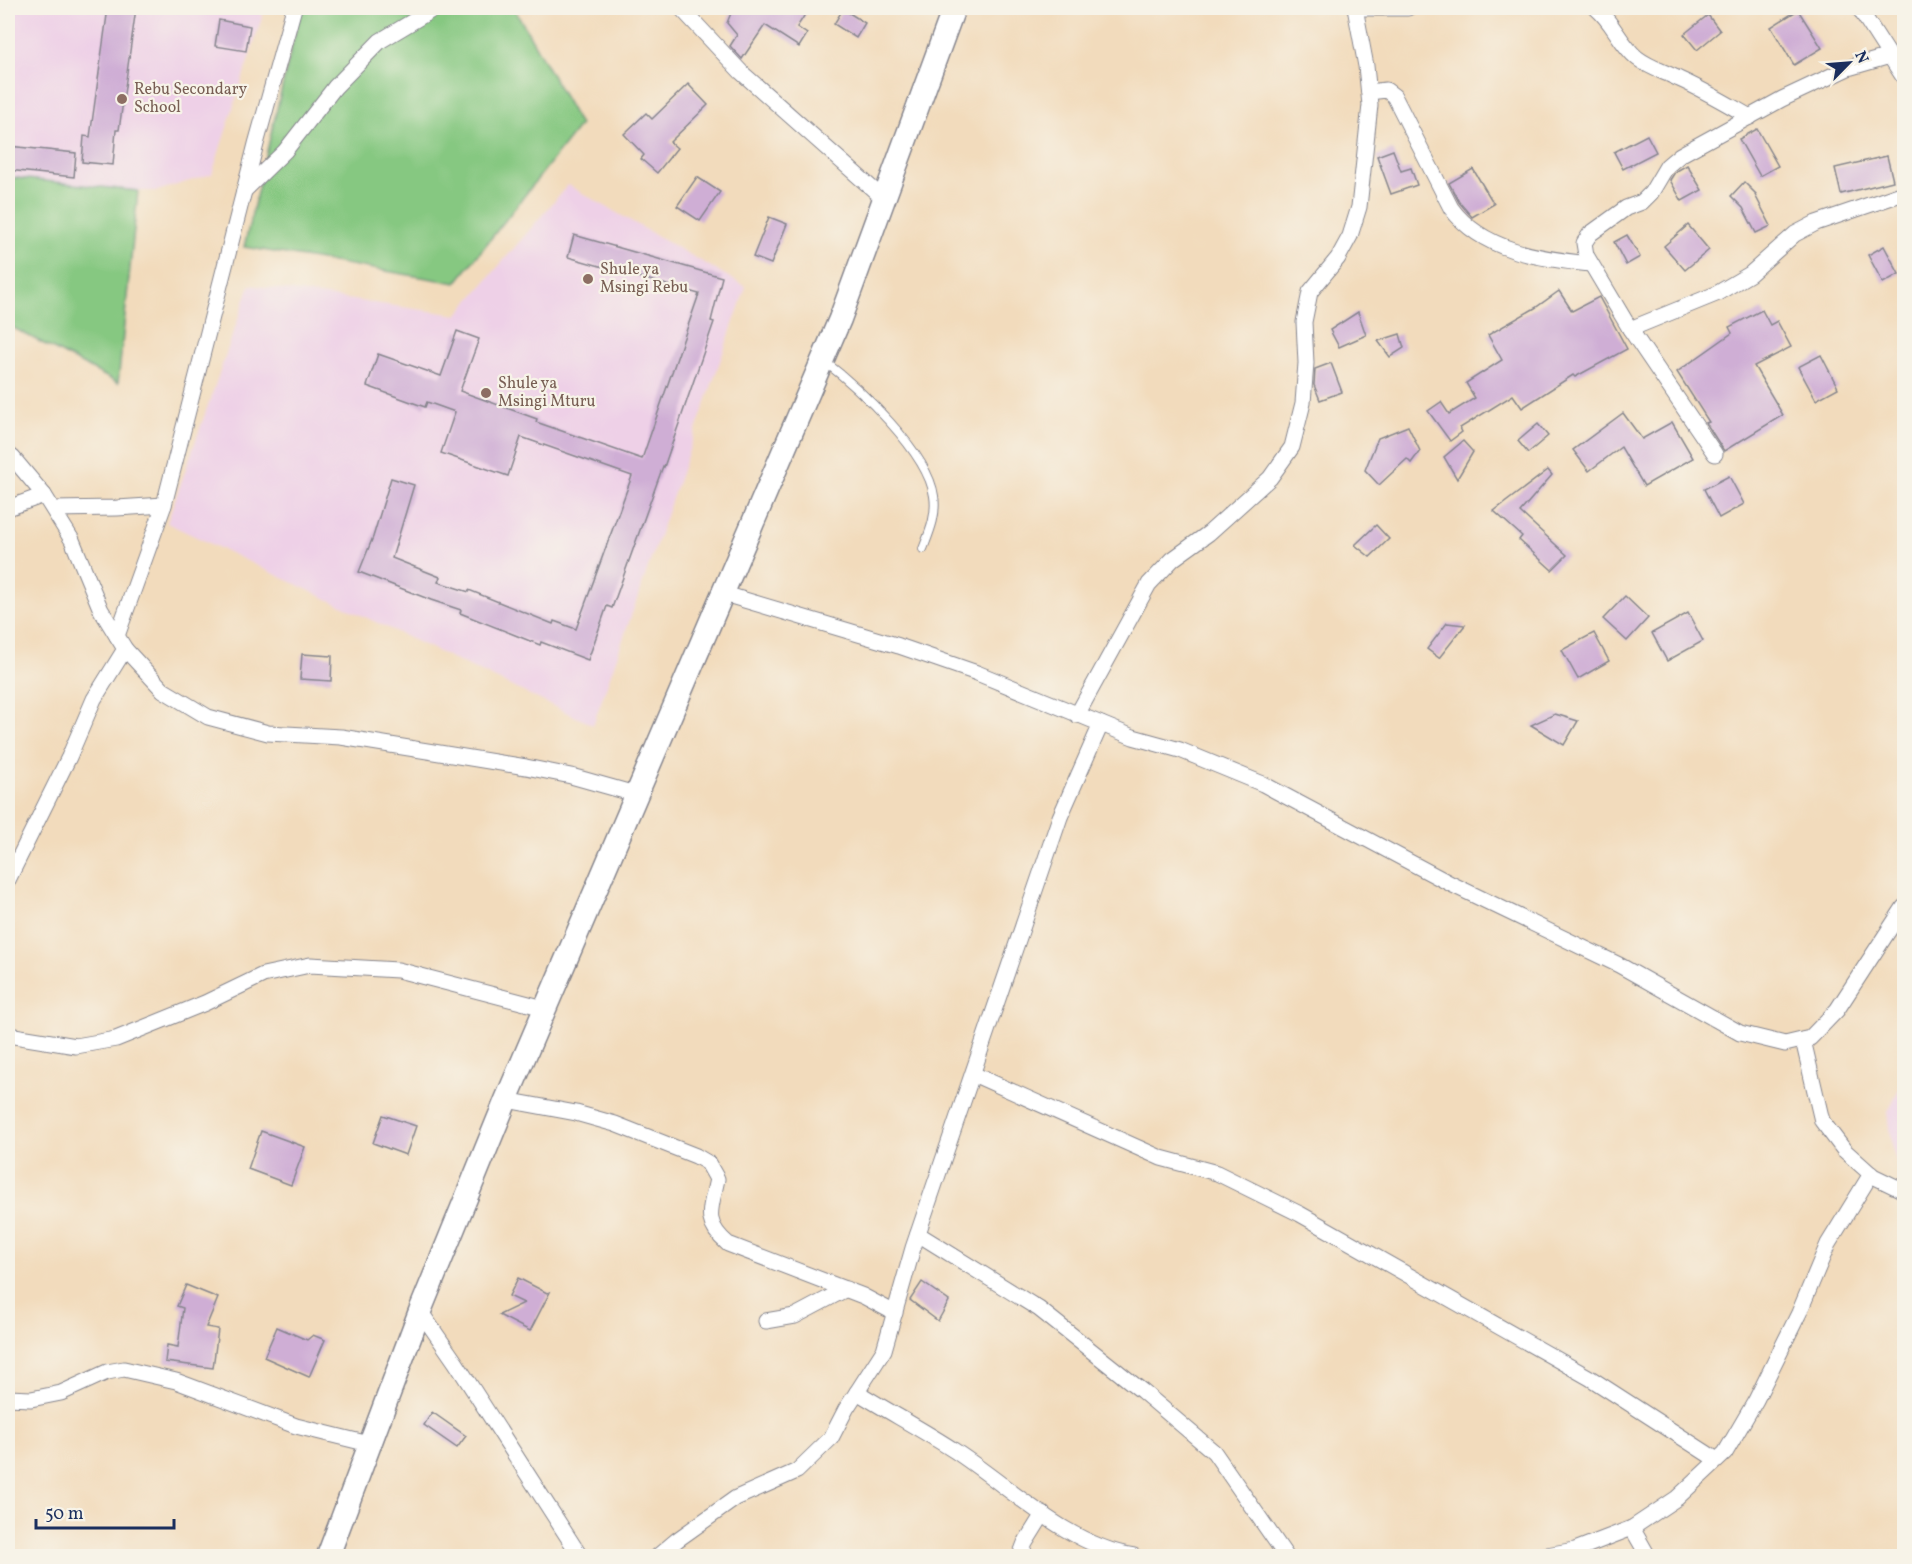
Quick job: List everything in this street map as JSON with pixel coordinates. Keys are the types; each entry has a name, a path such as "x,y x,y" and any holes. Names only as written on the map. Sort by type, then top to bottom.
{"main road":[{"path":"328,1557 420,1311 544,1008 840,319 954,8"}],"street":[{"path":"8,880 13,854 69,757 121,643 164,505 244,191 294,8"},
{"path":"244,191 285,151 335,87 380,41 435,8"},
{"path":"681,8 741,72 884,199"},
{"path":"1077,715 1149,584 1173,559 1209,533 1270,478 1292,447 1303,403 1306,363 1304,322 1310,292 1338,258 1350,236 1359,207 1370,105 1356,8 1408,8"},
{"path":"1596,8 1605,15 1637,58 1750,117"},
{"path":"1859,8 1905,78"},
{"path":"1715,454 1630,329 1590,264 1584,243 1590,234 1626,208 1642,202 1651,193 1667,166 1680,155 1782,99 1848,68 1890,56"},
{"path":"1369,92 1386,90 1394,96 1451,208 1460,220 1479,234 1523,253 1554,260 1590,264"},
{"path":"1630,329 1716,294 1750,274 1795,234 1816,223 1905,193"},
{"path":"8,454 54,509 72,540 101,610 121,643 163,690 208,717 268,733 341,737 526,767 571,776 635,794"},
{"path":"8,508 44,495"},
{"path":"54,509 164,505"},
{"path":"721,592 954,665 1133,737 1180,750 1263,784 1450,884 1619,965 1740,1033 1785,1044 1810,1038 1837,1010 1905,907"},
{"path":"657,1557 736,1498 797,1471 831,1438 856,1392 884,1350 918,1234 1060,817 1101,724"},
{"path":"8,1035 76,1046 116,1039 205,1003 262,975 310,965 398,970 544,1008"},
{"path":"1803,1040 1822,1120 1844,1150 1871,1174 1905,1191"},
{"path":"974,1074 1161,1158 1217,1173 1300,1214 1590,1378 1718,1460"},
{"path":"506,1100 576,1113 615,1124 696,1156 708,1163 717,1179 710,1213 713,1229 728,1244 846,1289 895,1313"},
{"path":"1548,1556 1575,1550 1632,1528 1677,1497 1725,1453 1756,1400 1799,1313 1828,1244 1871,1174"},
{"path":"918,1234 1039,1309 1214,1452 1286,1557"},
{"path":"766,1321 795,1316 846,1289"},
{"path":"420,1311 463,1373 580,1557"},
{"path":"8,1398 31,1399 61,1393 107,1372 124,1369 176,1381 296,1426 369,1444"},
{"path":"856,1392 955,1451 1042,1514 1089,1542 1134,1557"},
{"path":"1020,1557 1042,1514"},
{"path":"1632,1528 1648,1557"}],"lane":[{"path":"822,360 842,375 886,418 923,465 934,494 935,519 923,549"}],"shaded area":[{"name":"Rebu Secondary School","path":"8,8 265,8 212,174 157,191 8,177"},
{"path":"568,185 746,287 593,725 167,523 250,285 457,315"},
{"path":"1904,1080 1904,1183 1893,1152 1888,1112"}],"green space":[{"path":"301,8 514,8 580,125 456,283 244,247"},
{"path":"8,177 138,191 118,383 8,325"}],"building":[{"path":"108,8 136,8 119,130 116,130 113,165 82,162 84,136 90,137"},
{"path":"733,8 798,8 806,13 797,27 807,34 799,47 765,25 742,59 730,46 737,35 727,23"},
{"path":"843,9 865,23 856,38 834,24"},
{"path":"1798,10 1822,48 1794,65 1771,27"},
{"path":"1708,15 1720,31 1697,50 1684,34"},
{"path":"219,20 250,26 246,51 215,46"},
{"path":"688,84 708,105 670,142 677,148 657,173 641,159 644,155 624,134 646,113 652,119"},
{"path":"1757,129 1778,166 1760,176 1739,139"},
{"path":"1647,135 1656,152 1623,169 1614,152"},
{"path":"8,146 76,153 74,177 8,170"},
{"path":"1393,150 1401,171 1411,168 1417,185 1391,194 1377,156"},
{"path":"1887,156 1893,181 1841,194 1835,168"},
{"path":"1687,165 1702,190 1682,201 1670,180 1675,172"},
{"path":"1473,169 1494,204 1472,217 1459,202 1449,183"},
{"path":"697,177 720,192 700,221 677,206"},
{"path":"1744,182 1756,194 1771,226 1756,233 1743,208 1731,196"},
{"path":"769,217 787,224 771,264 753,257"},
{"path":"1688,225 1709,250 1685,270 1664,246"},
{"path":"574,235 722,277 711,321 714,322 664,467 612,608 607,606 588,660 541,642 540,645 460,613 461,610 359,572 373,537 391,478 414,485 392,558 440,577 438,582 469,592 469,590 553,624 554,621 576,629 632,476 521,437 508,476 441,453 455,412 427,402 425,407 367,386 378,354 441,376 457,331 479,339 460,391 537,419 536,422 642,459 699,294 568,257"},
{"path":"1627,235 1640,257 1626,265 1614,242"},
{"path":"1884,246 1899,274 1883,283 1868,255"},
{"path":"1559,291 1572,311 1599,297 1627,349 1575,377 1573,375 1522,408 1513,395 1460,428 1462,432 1450,441 1428,411 1441,402 1449,414 1475,398 1466,383 1502,360 1488,335 1535,308"},
{"path":"1762,310 1770,325 1777,321 1791,347 1754,366 1783,415 1724,451 1706,423 1709,422 1677,372 1732,333 1729,327"},
{"path":"1358,312 1366,335 1339,347 1330,330"},
{"path":"1400,334 1404,348 1390,357 1378,341"},
{"path":"1821,355 1838,388 1816,400 1798,367"},
{"path":"1331,363 1342,392 1320,400 1314,385 1315,369"},
{"path":"1623,413 1642,439 1672,422 1693,458 1644,486 1621,447 1589,471 1573,450"},
{"path":"1538,424 1548,436 1528,453 1518,441"},
{"path":"1408,426 1420,451 1411,463 1407,459 1379,485 1365,470 1378,438"},
{"path":"1463,441 1473,452 1457,479 1444,457"},
{"path":"1548,470 1552,475 1520,512 1567,555 1552,570 1519,540 1522,536 1494,511"},
{"path":"1729,476 1744,504 1719,518 1704,489"},
{"path":"1376,525 1389,539 1370,557 1355,545"},
{"path":"1625,596 1648,618 1627,641 1603,619"},
{"path":"1688,613 1703,641 1667,661 1652,633"},
{"path":"1447,623 1465,625 1439,658 1427,649"},
{"path":"1594,633 1609,661 1578,679 1562,650"},
{"path":"302,654 332,656 331,681 300,679"},
{"path":"1555,714 1578,721 1564,745 1531,725"},
{"path":"383,1115 416,1126 406,1155 373,1143"},
{"path":"261,1131 305,1147 291,1185 248,1169"},
{"path":"518,1278 547,1293 550,1292 530,1331 499,1315 524,1303 509,1296"},
{"path":"922,1282 949,1301 938,1321 910,1300"},
{"path":"186,1285 218,1298 206,1327 218,1329 213,1368 165,1362 167,1345 178,1347 183,1308 177,1306"},
{"path":"277,1327 307,1340 313,1335 325,1340 309,1377 264,1357"},
{"path":"432,1412 466,1436 457,1448 424,1425"}],"place":[{"name":"Rebu Secondary School","path":"122,99"},
{"name":"Shule ya Msingi Rebu","path":"588,279"},
{"name":"Shule ya Msingi Mturu","path":"486,393"}]}
